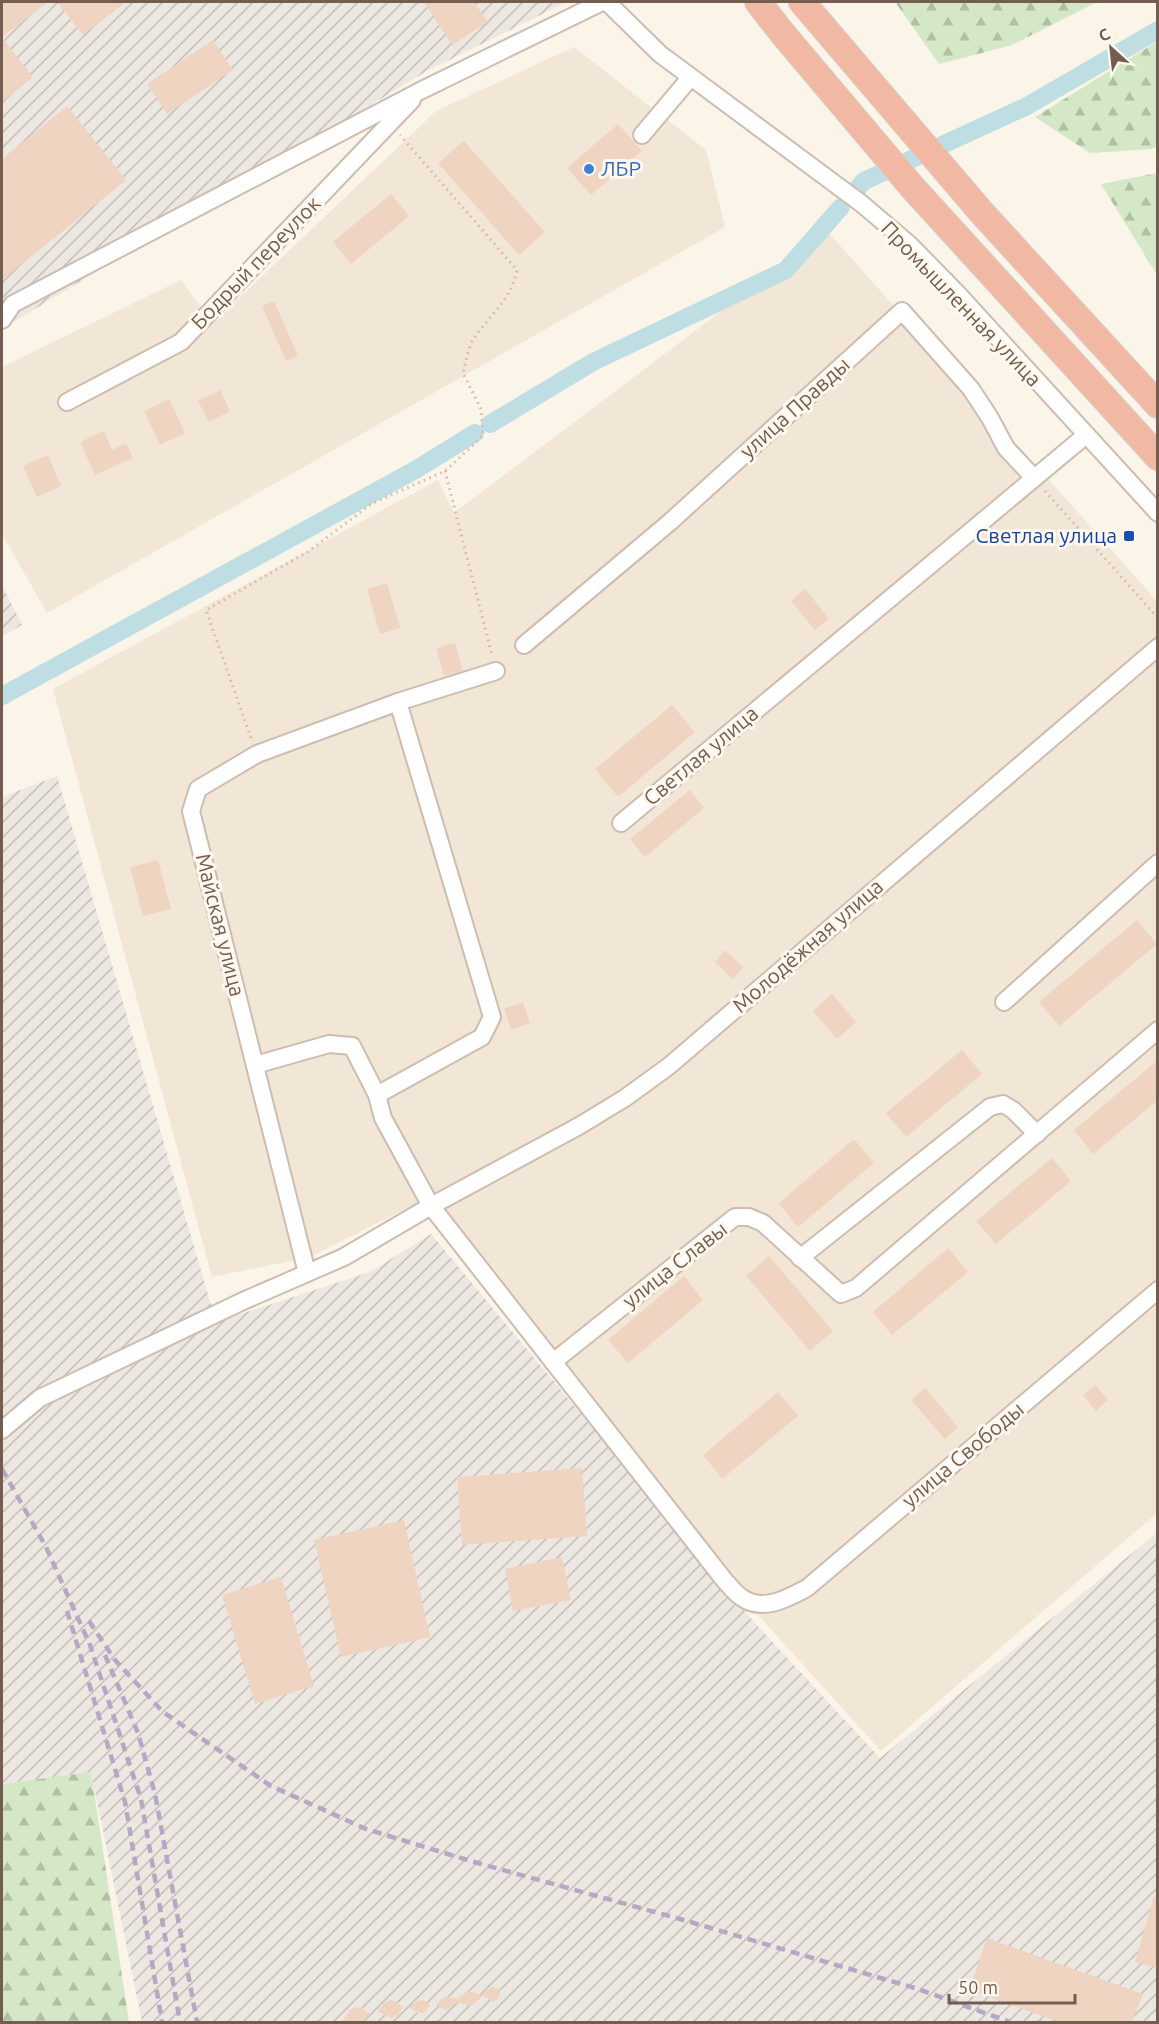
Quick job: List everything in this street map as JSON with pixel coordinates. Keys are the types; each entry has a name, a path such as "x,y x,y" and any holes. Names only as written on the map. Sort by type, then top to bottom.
{"highway":[{"path":"758,2 913,188 1158,457"},
{"path":"802,2 940,166 1158,405"}],"street":[{"path":"2,320 13,304 420,91 602,2"},
{"name":"Промышленная улица","path":"607,2 660,54 862,204 909,244 957,293 1158,513"},
{"path":"642,135 690,78"},
{"name":"Бодрый переулок","path":"67,402 181,342 420,91"},
{"name":"улица Правды","path":"524,645 670,522 902,310 971,388 1006,448 1034,478"},
{"name":"Светлая улица","path":"621,824 1086,435"},
{"name":"Молодёжная улица","path":"2,1430 40,1398 243,1301 344,1257 625,1098 669,1066 1158,647"},
{"name":"Майская улица","path":"307,1273 191,811 198,789 257,754 398,702 496,671"},
{"path":"377,1095 482,1036 492,1017 398,702"},
{"path":"1004,1002 1158,863"},
{"name":"улица Славы","path":"553,1362 735,1218 749,1217 763,1223 841,1294 856,1288 1158,1030"},
{"path":"255,1065 329,1044 352,1046 377,1095 383,1118 431,1206 553,1362"},
{"path":"800,1258 990,1107 1003,1104 1013,1110 1037,1134"},
{"name":"улица Свободы","path":"553,1362 725,1581 742,1599 759,1605 781,1601 807,1588 1158,1290"}],"path":[{"path":"257,754 206,610 309,551 371,504 445,471 483,436 481,409 463,373 473,339 497,311 515,284 518,270 390,123"},
{"path":"445,471 496,671"},
{"path":"1034,478 1158,618"}],"shaded area":[{"path":"2,2 567,2 425,72 2,329"},
{"path":"574,47 706,150 725,227 47,613 2,534 2,367 181,280 213,323 436,111"},
{"path":"827,231 1157,601 1157,1513 881,1751 759,1616 425,1199 310,1257 212,1277 53,689 438,480 454,513"},
{"path":"2,585 22,625 2,636"},
{"path":"57,776 216,1322 370,1272 431,1234 754,1622 880,1758 1157,1533 1157,2022 142,2022 91,1772 2,1784 2,797"}],"green space":[{"path":"895,2 1097,2 1012,45 939,64"},
{"path":"1157,43 1157,147 1090,153 1035,117 1153,44"},
{"path":"1158,173 1157,275 1101,184"},
{"path":"91,1772 129,2022 2,2022 2,1784"}],"building":[{"path":"2,2 48,2 2,37"},
{"path":"57,2 126,2 83,35"},
{"path":"424,2 474,2 488,22 452,45"},
{"path":"2,38 33,77 2,102"},
{"path":"213,40 233,70 167,114 147,84"},
{"path":"67,106 126,180 2,280 2,159"},
{"path":"618,124 642,151 591,195 567,168"},
{"path":"464,141 545,232 519,255 438,163"},
{"path":"391,194 409,216 351,264 333,242"},
{"path":"274,301 298,356 286,361 262,306"},
{"path":"220,390 230,411 209,422 198,401"},
{"path":"169,399 185,433 160,445 144,411"},
{"path":"104,431 112,450 126,443 133,458 95,475 80,442"},
{"path":"48,455 61,486 37,497 23,466"},
{"path":"387,583 400,628 380,634 367,589"},
{"path":"805,589 829,619 815,630 791,601"},
{"path":"455,643 463,671 444,676 436,648"},
{"path":"672,705 695,732 618,797 595,769"},
{"path":"690,790 704,808 645,857 630,839"},
{"path":"158,860 171,909 143,916 130,867"},
{"path":"1137,920 1157,944 1059,1026 1039,1002"},
{"path":"725,950 743,967 733,979 715,962"},
{"path":"832,994 856,1022 837,1039 813,1011"},
{"path":"523,1002 530,1023 511,1030 504,1009"},
{"path":"962,1050 982,1074 906,1137 886,1113"},
{"path":"1158,1060 1158,1100 1093,1154 1074,1130"},
{"path":"854,1139 874,1163 798,1227 779,1203"},
{"path":"1052,1158 1071,1181 996,1244 976,1221"},
{"path":"948,1248 968,1272 892,1335 873,1312"},
{"path":"769,1256 833,1331 810,1351 746,1276"},
{"path":"684,1276 703,1300 628,1363 608,1340"},
{"path":"1095,1385 1108,1400 1096,1411 1083,1395"},
{"path":"925,1388 958,1427 945,1439 911,1400"},
{"path":"778,1392 798,1416 722,1479 703,1455"},
{"path":"582,1468 587,1536 462,1545 457,1477"},
{"path":"404,1520 430,1637 341,1657 314,1540"},
{"path":"562,1557 571,1600 513,1611 505,1569"},
{"path":"281,1577 314,1686 255,1704 222,1595"},
{"path":"1154,1897 1158,1897 1158,1968 1135,1962"},
{"path":"987,1938 1143,1994 1132,2022 1059,2022 969,1990"},
{"path":"492,1987 498,1989 500,1993 494,2002 483,1996 471,2006 455,2002 452,2008 446,2010 436,2005 445,1996 457,1999 468,1991 481,1995"},
{"path":"390,2000 403,2007 398,2015 392,2018 378,2012 384,2003"},
{"path":"424,2000 430,2005 424,2013 417,2013 409,2007 417,2001"},
{"path":"355,2007 370,2014 363,2022 342,2022 350,2010"}],"waterway":[{"path":"857,189 864,181 1027,106 1158,30"},
{"path":"490,424 593,362 786,270 841,207"},
{"path":"2,696 417,469 475,433"}],"railway":[{"path":"2,1469 46,1547 90,1645 141,1799 180,2022"},
{"path":"67,1611 125,1802 162,2022"},
{"path":"89,1621 115,1660 163,1712 271,1786 366,1829 918,1989 1010,2022"},
{"path":"105,1655 138,1733 155,1794 197,2022"}],"place":[{"name":"ЛБР","path":"589,169"},
{"name":"Светлая улица","path":"1129,536"}]}
